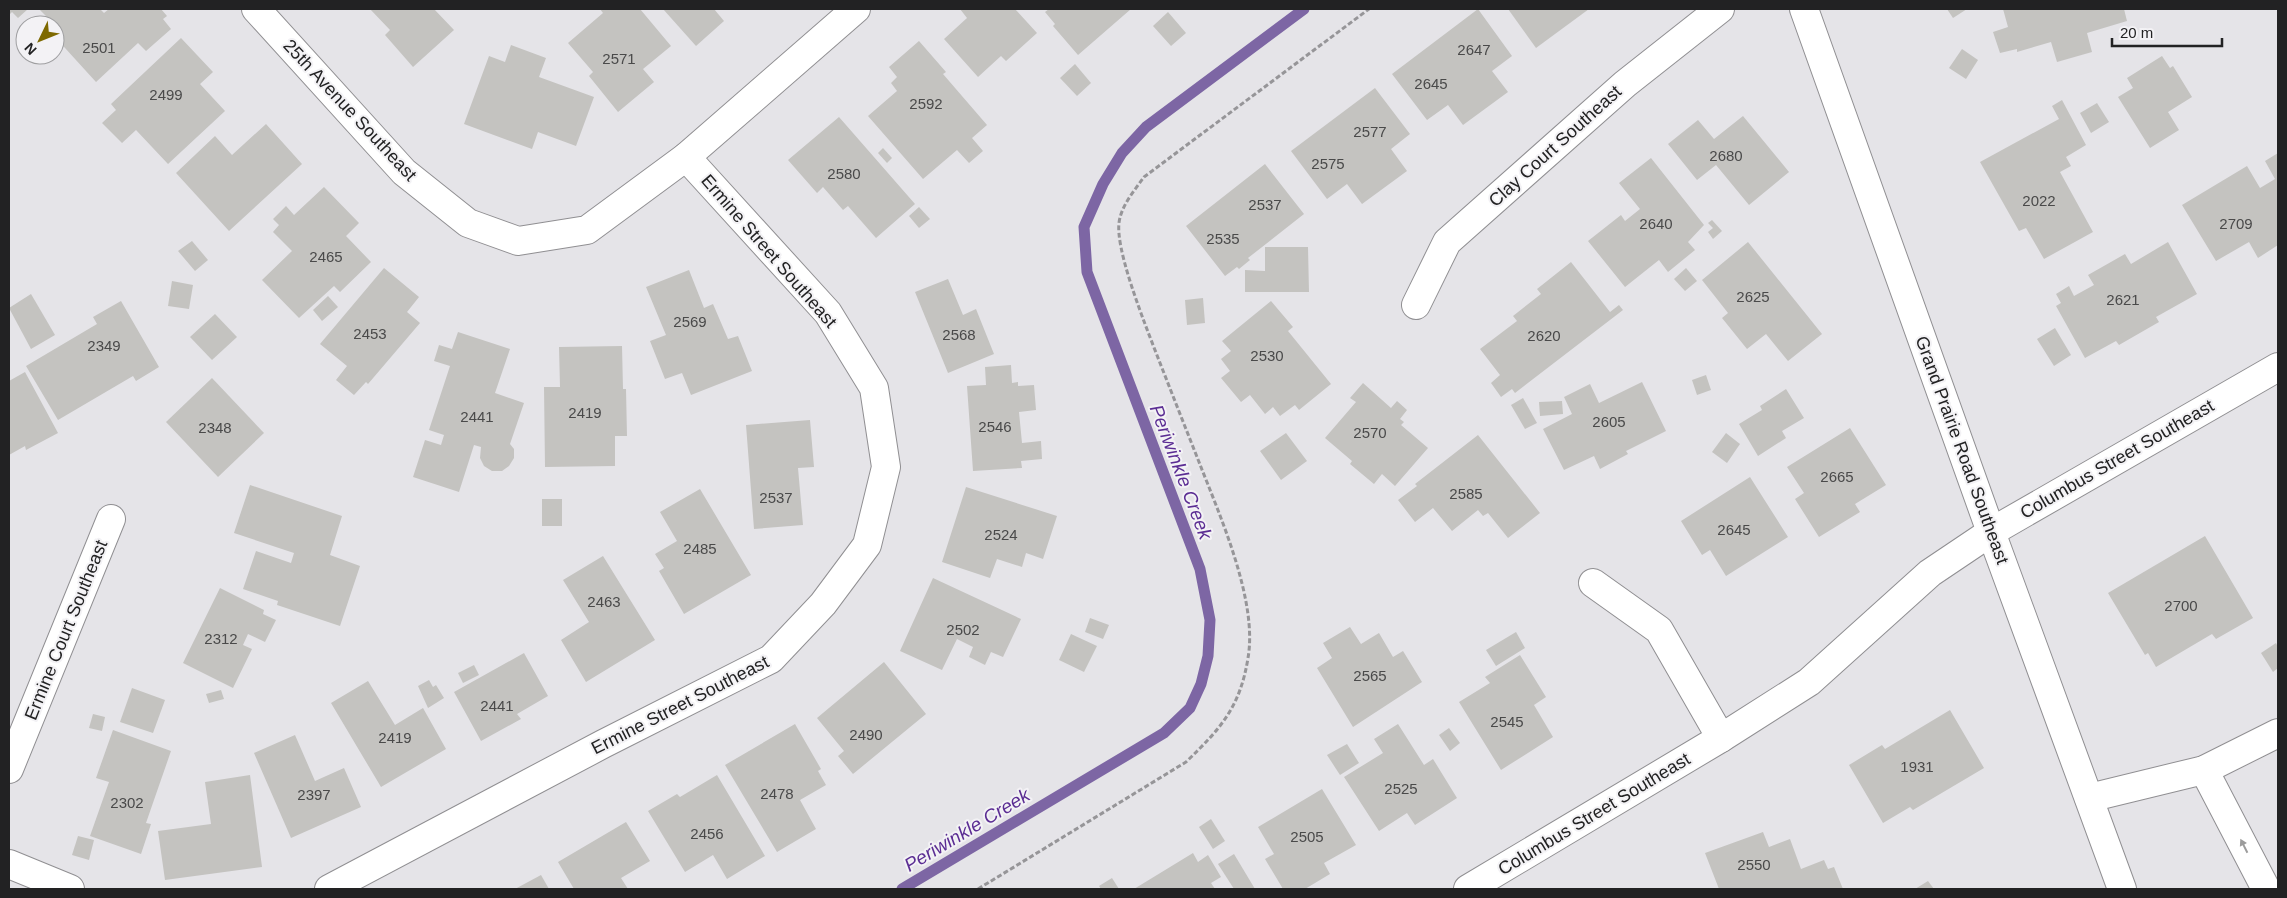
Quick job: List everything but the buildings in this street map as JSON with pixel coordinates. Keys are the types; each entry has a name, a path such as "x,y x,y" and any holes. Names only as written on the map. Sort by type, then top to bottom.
{"street":[{"name":"25th Avenue Southeast","path":"256,9 404,172 468,223 518,241 587,230 686,157"},
{"path":"686,157 856,9"},
{"name":"Clay Court Southeast","path":"1416,306 1447,242 1625,84 1720,9"},
{"name":"Grand Prairie Road Southeast","path":"1804,9 1991,532 2122,889"},
{"name":"Ermine Street Southeast","path":"329,889 603,744 771,660 823,604 867,545 886,467 874,388 828,313 686,157"},
{"name":"Columbus Street Southeast","path":"1468,889 1721,738 1809,682 1930,572 1991,532 2278,367"},
{"name":"Ermine Court Southeast","path":"9,769 111,519"},
{"path":"1593,583 1660,630 1721,738"},
{"path":"2089,798 2187,776 2204,770 2278,733"},
{"path":"2204,770 2266,889"},
{"path":"9,864 70,889"}],"path":[{"path":"978,889 1186,762 1229,716 1241,688 1249,657 1245,595 1222,520 1140,311 1123,257 1119,224 1129,197 1144,177 1370,9"}],"waterway":[{"name":"Periwinkle Creek","path":"902,889 1164,733 1190,708 1201,684 1208,656 1210,620 1200,569 1087,272 1084,227 1103,184 1122,153 1146,127 1304,9"}]}
